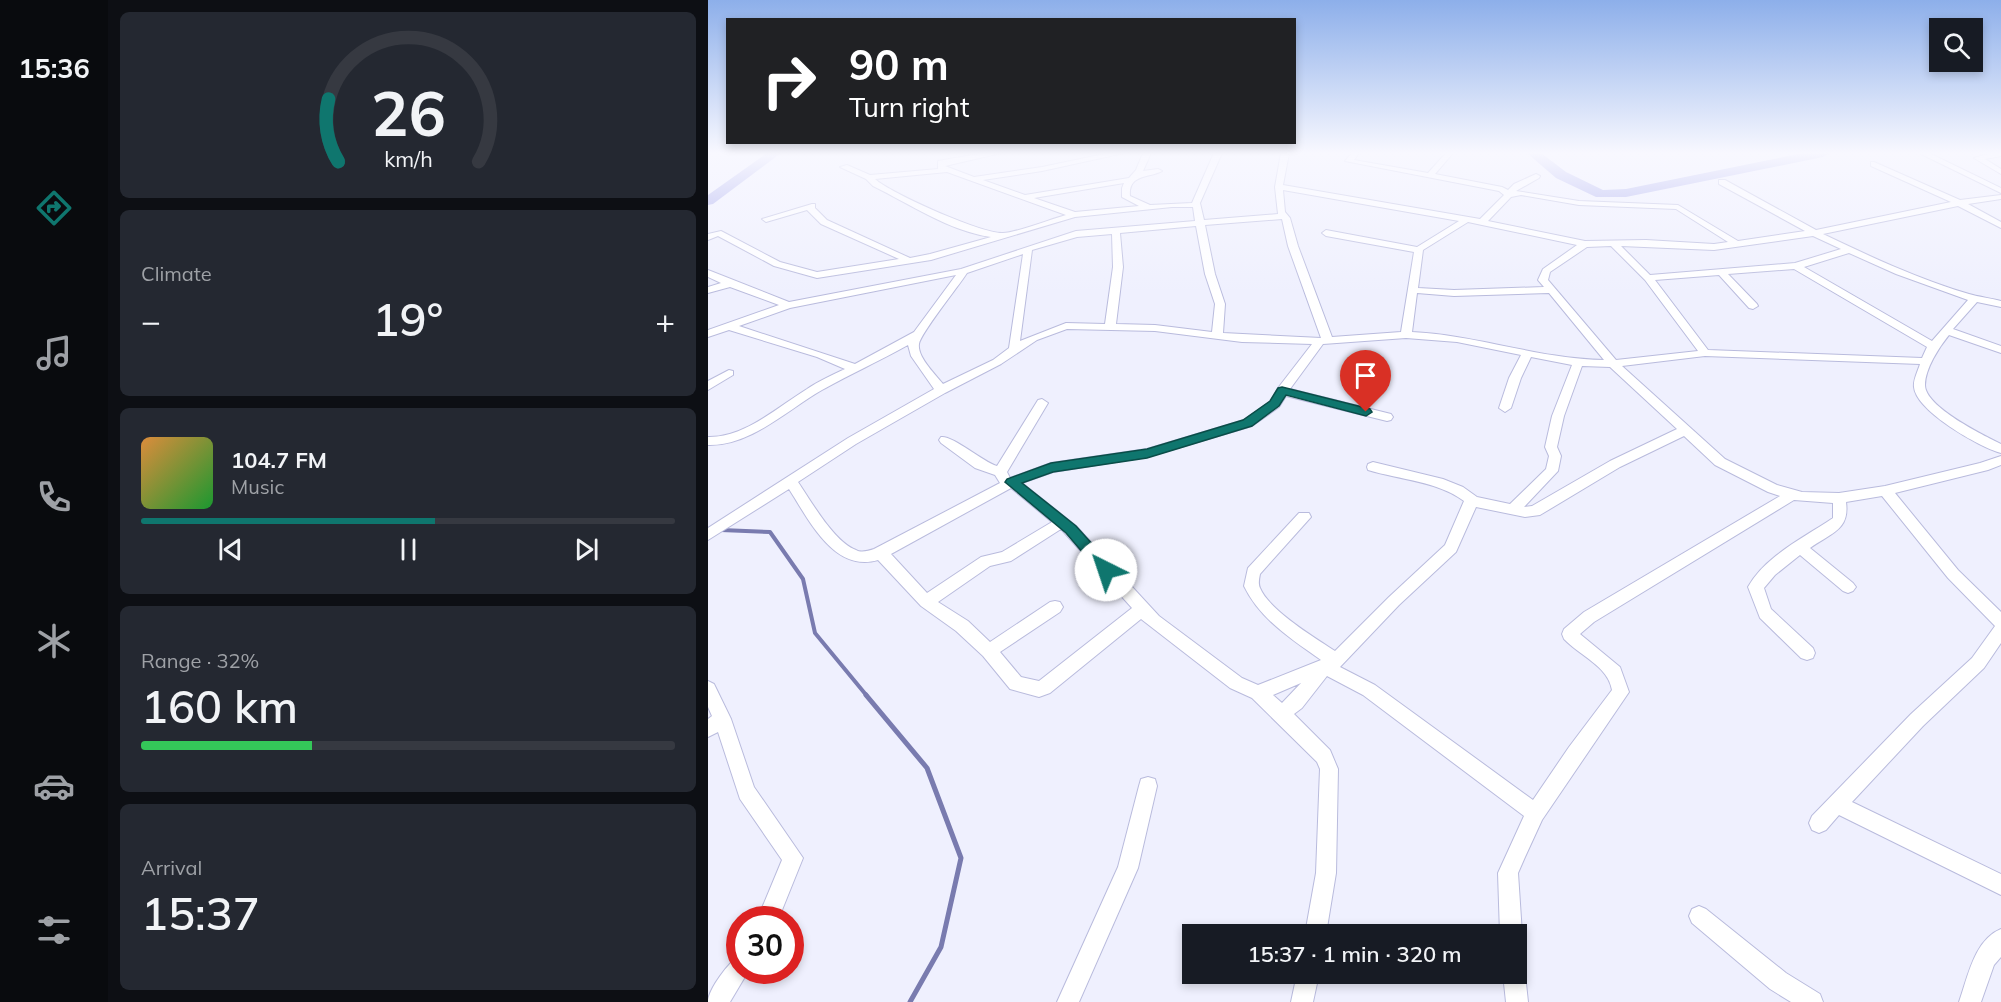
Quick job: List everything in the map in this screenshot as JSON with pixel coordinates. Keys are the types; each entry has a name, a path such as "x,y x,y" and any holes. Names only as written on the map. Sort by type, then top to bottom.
{"street":[{"path":"908,200 940,216 987,233 1002,234"},
{"path":"1033,200 1074,215"},
{"path":"1132,200 1151,208"},
{"path":"1198,200 1196,205 1210,274 1220,304 1217,336"},
{"path":"1280,200 1281,212 1292,237 1324,341"},
{"path":"1351,200 1482,222 1585,244 1714,247 1813,233 1982,200"},
{"path":"1482,222 1504,200"},
{"path":"1558,200 1579,203 1678,207 1738,245"},
{"path":"1754,200 1813,233 1911,277 1974,299 1981,298 2001,304"},
{"path":"1952,200 2001,225"},
{"path":"708,237 718,233 777,264 817,275 910,261 957,250 1002,234 1074,215 1196,205"},
{"path":"766,219 810,207 824,222 910,261"},
{"path":"708,334 788,305 963,271 1076,234 1284,216"},
{"path":"1406,335 1419,250 1423,245 1466,220"},
{"path":"1110,328 1118,267 1116,231"},
{"path":"1326,233 1419,250"},
{"path":"1613,243 1648,278 1705,353"},
{"path":"1585,244 1546,271 1543,280 1613,364 1720,462 1773,489 1792,494 1839,498 1885,491 1983,467 2001,460"},
{"path":"1014,349 1028,249"},
{"path":"1648,278 1796,266 1852,249"},
{"path":"1796,266 1933,346"},
{"path":"708,441 718,442 754,427 815,389 911,342 951,291 963,271"},
{"path":"1720,272 1753,306"},
{"path":"708,273 730,284 788,305"},
{"path":"708,290 730,284"},
{"path":"1412,290 1454,293 1551,290"},
{"path":"1974,299 1933,346 1925,361 1919,385 1923,398 1938,412 2001,449"},
{"path":"728,326 821,355 851,368 858,367"},
{"path":"714,531 812,466 940,390 998,362 1014,349 1048,331 1065,326 1155,328 1242,339 1324,341 1406,335 1458,339 1578,363 1613,364 1705,353 1925,361"},
{"path":"1948,331 2001,350"},
{"path":"791,482 823,529 850,555 872,556 881,553 1007,479 1051,468 1147,453 1248,423 1275,404 1282,391 1324,341"},
{"path":"911,342 916,356 940,390"},
{"path":"1505,408 1515,378 1527,353"},
{"path":"1513,509 1552,471 1556,456 1551,447 1558,416 1578,363"},
{"path":"708,386 729,373"},
{"path":"1282,391 1387,417"},
{"path":"1007,479 1042,403"},
{"path":"1373,467 1438,483 1458,490 1473,501 1525,512 1543,507 1616,464 1685,430"},
{"path":"945,440 980,465 1007,479 1062,522 1141,610 1236,683 1258,693 1324,756 1329,769 1326,873 1317,924"},
{"path":"1885,491 1953,574 2001,622"},
{"path":"1511,924 1508,873 1535,813 1575,753 1621,692 1618,675 1613,668 1576,643 1570,634 1589,617 1792,494"},
{"path":"1807,653 1765,613 1756,587 1760,579 1839,521 1841,515 1839,498"},
{"path":"1281,713 1296,702 1331,663 1451,548 1468,506 1473,501"},
{"path":"1304,518 1253,572 1251,586 1260,602 1331,663 1338,675 1350,678 1369,690 1535,813"},
{"path":"926,602 986,561 1006,557 1062,522"},
{"path":"1801,548 1848,587"},
{"path":"881,553 926,602 962,626 989,651 1016,684 1039,689 1050,683 1141,610"},
{"path":"989,651 1055,607"},
{"path":"1819,822 1917,720 1978,663 2001,630"},
{"path":"1258,693 1331,663"},
{"path":"708,689 715,724 747,792 793,858 773,906"},
{"path":"1068,1002 1128,868 1148,786"},
{"path":"1837,804 2001,885"},
{"path":"1699,916 1778,981 1812,1002"},
{"path":"1970,1002 1986,959 2001,940"},
{"path":"717,1002 729,984"},
{"path":"1302,1002 1306,984"},
{"path":"1515,984 1517,1002"}],"waterway":[{"path":"721,530 770,532 803,579 815,633 867,696"},
{"path":"866,695 927,768 961,858 941,947 910,1002"}],"route":[{"path":"1106,570 1071,530 1012,482 1051,468 1147,453 1248,423 1275,404 1282,391 1366,412"}]}
